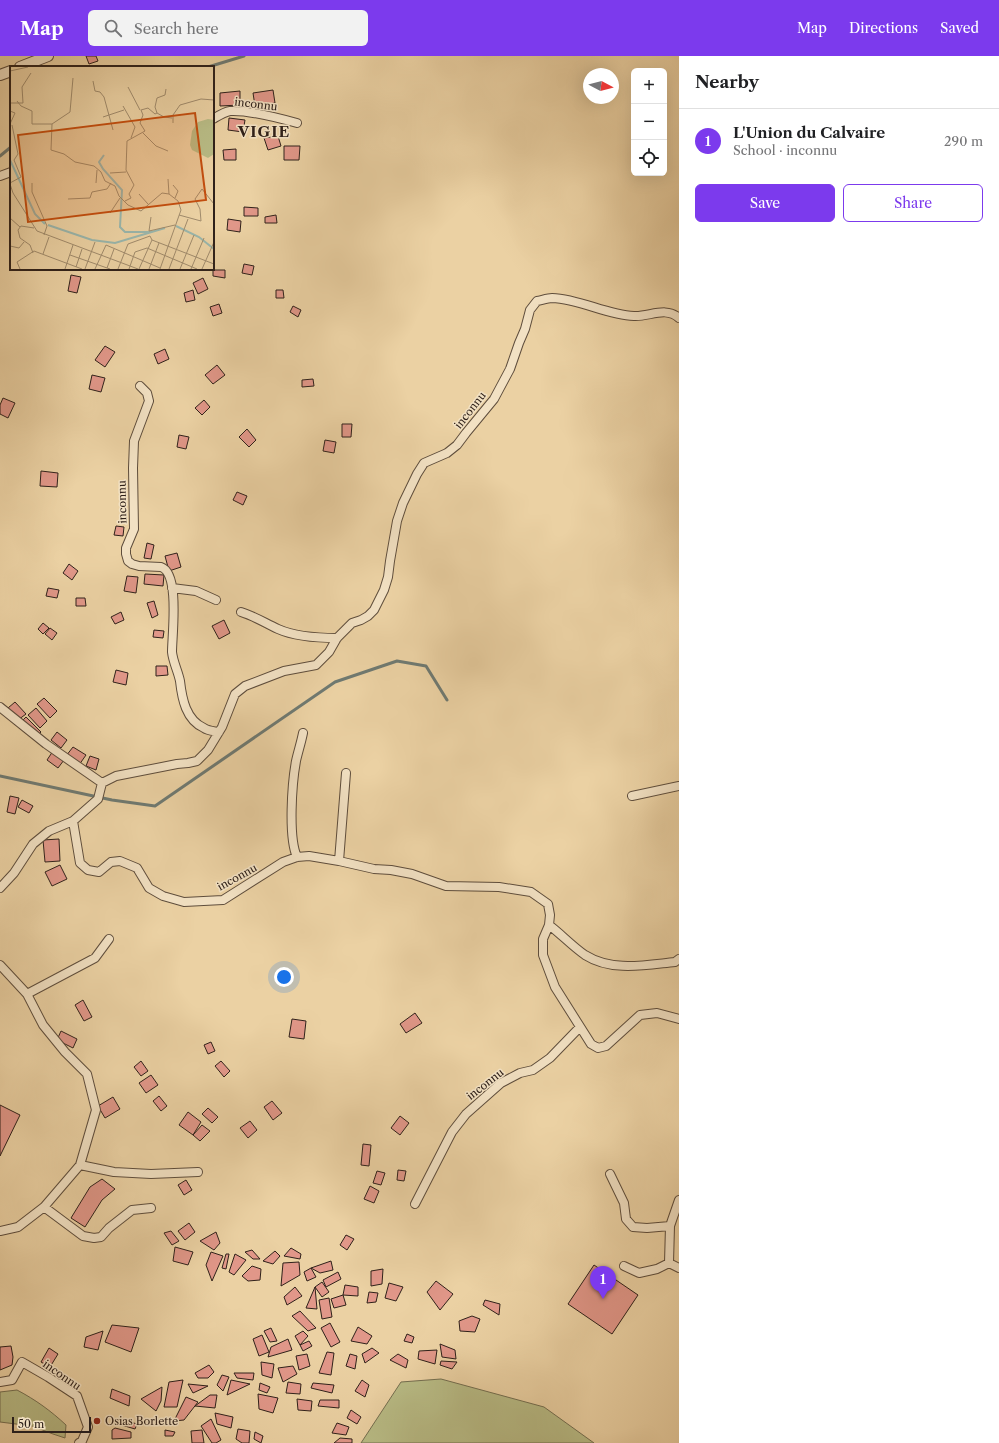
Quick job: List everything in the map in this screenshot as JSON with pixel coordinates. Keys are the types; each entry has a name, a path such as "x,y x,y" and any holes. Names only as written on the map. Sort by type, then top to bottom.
{"street":[{"path":"23,66 48,56"},
{"path":"0,75 10,71"},
{"name":"inconnu","path":"214,118 229,111 252,113 297,123"},
{"path":"0,176 10,172"},
{"name":"inconnu","path":"102,785 116,776 198,761 208,750 219,732 235,694 245,686 284,672 316,666 329,652 337,638 352,623 368,616 374,610 384,590 388,577 397,520 403,503 417,474 424,463 446,453 457,445 494,399 510,369 525,329 530,310 537,301 551,298 573,301 611,313 635,316 665,312 679,318"},
{"name":"inconnu","path":"140,386 147,393 149,401 134,441 134,529 126,548 126,554 128,561 132,564 164,568 168,573 172,588 174,624 172,652 182,696 190,716 196,724 205,729 219,732"},
{"path":"172,588 196,591 216,600"},
{"path":"241,612 252,615 279,630 311,638 337,638"},
{"path":"0,707 46,744 102,785 98,798 73,821 49,831 32,844 14,873 0,888"},
{"path":"297,857 294,850 292,807 296,760 303,733"},
{"path":"339,861 346,773"},
{"path":"632,796 679,786"},
{"name":"inconnu","path":"73,821 80,863 88,870 99,872 111,862 120,861 137,868 149,888 163,896 184,902 223,900 283,862 297,857 309,856 374,869 391,870 412,874 446,886 499,887 531,892 548,904 550,915 549,925 543,939 543,955 555,987 591,1044 598,1048 606,1046 640,1015 656,1013 679,1019"},
{"path":"549,925 585,955 606,964 632,967 675,962 679,959"},
{"path":"27,994 94,958 109,939"},
{"path":"0,965 27,994 43,1025 65,1052 87,1074 96,1110 80,1164 44,1207 18,1227 0,1231"},
{"name":"inconnu","path":"415,1204 452,1132 466,1114 501,1083 520,1072 533,1070 550,1058 580,1027"},
{"path":"80,1164 114,1172 150,1174 198,1172"},
{"path":"610,1174 624,1203 626,1219 633,1227 647,1228 670,1226"},
{"path":"669,1263 670,1226 679,1200"},
{"path":"44,1207 83,1236 94,1238 101,1237 109,1228 132,1210 151,1208"},
{"path":"624,1266 639,1273 657,1269 669,1263"},
{"path":"669,1263 679,1268"},
{"name":"inconnu","path":"0,1382 12,1380 22,1362 77,1396 88,1427 82,1441 79,1443"}],"green space":[{"path":"441,1379 544,1407 594,1443 361,1443 401,1382"},
{"path":"17,1390 43,1406 66,1425 65,1438 32,1426 0,1422 0,1392"}],"building":[{"path":"86,56 96,56 98,61 89,64"},
{"path":"273,90 275,103 255,106 253,93"},
{"path":"240,91 240,105 220,106 220,93"},
{"path":"229,118 245,120 243,132 228,130"},
{"path":"278,136 281,146 268,150 264,138"},
{"path":"284,146 300,146 299,160 284,160"},
{"path":"236,149 236,160 224,160 223,150"},
{"path":"244,207 258,208 258,216 244,216"},
{"path":"276,215 277,223 265,223 265,217"},
{"path":"228,219 241,221 240,232 227,230"},
{"path":"244,264 254,266 252,275 242,273"},
{"path":"213,270 225,270 225,278 213,276"},
{"path":"71,275 81,277 77,293 68,291"},
{"path":"203,278 208,289 198,294 193,283"},
{"path":"193,290 195,300 186,302 184,293"},
{"path":"276,290 283,290 284,298 276,298"},
{"path":"219,304 222,313 213,316 210,307"},
{"path":"293,306 301,310 298,317 290,312"},
{"path":"105,346 115,352 105,367 95,360"},
{"path":"165,349 169,359 158,364 154,354"},
{"path":"217,365 225,375 213,384 205,375"},
{"path":"92,375 105,378 101,392 89,389"},
{"path":"313,379 314,386 302,387 302,380"},
{"path":"3,398 15,403 8,418 0,414 0,405"},
{"path":"204,400 210,407 202,415 195,408"},
{"path":"342,424 352,424 351,437 342,437"},
{"path":"247,429 256,440 249,447 239,437"},
{"path":"179,435 189,437 186,449 177,447"},
{"path":"325,440 336,442 334,453 323,451"},
{"path":"41,471 58,473 57,487 40,486"},
{"path":"237,492 247,496 243,505 233,500"},
{"path":"116,526 124,527 123,536 114,535"},
{"path":"147,543 154,545 151,559 144,558"},
{"path":"177,553 181,567 169,571 165,556"},
{"path":"69,564 78,571 72,580 63,573"},
{"path":"145,574 164,575 163,586 144,584"},
{"path":"127,576 138,577 136,593 124,591"},
{"path":"48,588 59,590 57,598 46,596"},
{"path":"76,598 85,598 86,606 76,606"},
{"path":"154,601 158,615 152,618 147,603"},
{"path":"121,612 124,620 115,624 111,617"},
{"path":"224,620 230,633 219,639 212,626"},
{"path":"43,623 49,628 43,634 38,629"},
{"path":"50,628 57,633 52,640 45,634"},
{"path":"154,630 164,631 163,638 153,637"},
{"path":"156,666 167,666 168,675 156,676"},
{"path":"116,670 128,673 126,685 113,682"},
{"path":"44,698 57,711 50,718 37,704"},
{"path":"15,702 26,714 18,720 8,708"},
{"path":"36,708 47,721 40,728 28,715"},
{"path":"26,717 41,732 37,736 22,721"},
{"path":"57,732 67,740 61,748 51,740"},
{"path":"73,747 86,755 79,765 66,756"},
{"path":"53,751 64,760 58,768 47,760"},
{"path":"90,756 99,759 96,770 86,766"},
{"path":"10,796 19,798 15,814 7,812"},
{"path":"22,800 33,806 29,813 18,807"},
{"path":"59,839 60,861 45,862 43,840"},
{"path":"60,865 67,879 52,886 45,872"},
{"path":"83,1000 92,1017 84,1021 75,1005"},
{"path":"415,1013 422,1023 406,1033 400,1024"},
{"path":"292,1019 306,1021 304,1039 289,1037"},
{"path":"61,1031 77,1039 73,1048 57,1040"},
{"path":"211,1042 215,1051 208,1054 204,1045"},
{"path":"141,1061 148,1071 141,1076 134,1067"},
{"path":"221,1061 230,1071 224,1077 215,1066"},
{"path":"151,1075 158,1085 146,1093 139,1083"},
{"path":"159,1096 167,1106 161,1111 153,1101"},
{"path":"113,1097 120,1109 105,1118 98,1106"},
{"path":"272,1101 282,1113 273,1120 264,1107"},
{"path":"0,1105 20,1115 0,1156"},
{"path":"208,1108 218,1117 212,1123 202,1114"},
{"path":"188,1112 201,1122 193,1135 179,1125"},
{"path":"400,1116 409,1123 400,1135 391,1128"},
{"path":"250,1121 257,1130 248,1138 240,1128"},
{"path":"202,1125 210,1131 200,1141 193,1135"},
{"path":"363,1144 371,1145 369,1166 361,1165"},
{"path":"398,1170 406,1171 404,1181 397,1180"},
{"path":"377,1171 385,1173 381,1185 373,1183"},
{"path":"102,1179 115,1189 102,1200 85,1227 71,1218 90,1187"},
{"path":"186,1180 192,1190 184,1195 178,1185"},
{"path":"370,1186 379,1191 374,1203 364,1199"},
{"path":"189,1223 195,1232 185,1240 178,1231"},
{"path":"171,1231 179,1241 172,1245 164,1233"},
{"path":"216,1232 220,1243 214,1250 200,1241"},
{"path":"346,1235 354,1239 347,1250 340,1245"},
{"path":"175,1247 193,1252 188,1265 173,1261"},
{"path":"291,1248 301,1254 300,1259 284,1256"},
{"path":"252,1250 260,1259 253,1259 245,1252"},
{"path":"275,1251 280,1256 273,1264 263,1261"},
{"path":"211,1252 223,1256 212,1281 206,1265"},
{"path":"226,1254 229,1254 226,1269 222,1268"},
{"path":"235,1254 246,1260 234,1275 229,1272"},
{"path":"331,1261 333,1270 320,1273 311,1268"},
{"path":"299,1262 300,1275 281,1286 283,1263"},
{"path":"594,1265 638,1295 612,1334 568,1304"},
{"path":"252,1266 261,1269 260,1280 248,1281 242,1276"},
{"path":"311,1268 316,1277 307,1281 304,1272"},
{"path":"383,1269 382,1284 371,1286 371,1271"},
{"path":"338,1272 341,1279 326,1287 323,1280"},
{"path":"436,1281 453,1294 440,1310 427,1292"},
{"path":"322,1282 329,1292 322,1297 315,1287"},
{"path":"389,1283 403,1287 396,1301 385,1298"},
{"path":"345,1285 358,1287 358,1296 343,1295"},
{"path":"295,1287 302,1296 287,1305 284,1297"},
{"path":"315,1287 317,1309 306,1308"},
{"path":"369,1292 378,1293 376,1302 367,1303"},
{"path":"343,1295 346,1305 334,1308 331,1299"},
{"path":"329,1298 332,1317 322,1319 319,1300"},
{"path":"485,1300 500,1304 499,1315 483,1305"},
{"path":"300,1311 316,1328 308,1331 292,1316"},
{"path":"472,1316 480,1319 475,1332 460,1331 459,1321"},
{"path":"330,1323 340,1342 331,1347 321,1328"},
{"path":"112,1325 139,1328 131,1352 105,1342"},
{"path":"358,1327 372,1336 367,1344 351,1341"},
{"path":"271,1328 277,1341 270,1342 264,1331"},
{"path":"103,1331 98,1350 84,1347 86,1337"},
{"path":"303,1331 308,1336 300,1345 295,1336"},
{"path":"407,1334 414,1337 412,1343 404,1341"},
{"path":"262,1335 269,1352 259,1356 253,1339"},
{"path":"288,1339 292,1350 268,1357 271,1347"},
{"path":"309,1341 312,1346 303,1351 300,1345"},
{"path":"440,1344 455,1350 456,1359 442,1357"},
{"path":"11,1346 13,1357 12,1365 0,1370 0,1347"},
{"path":"49,1348 58,1354 50,1367 41,1362"},
{"path":"372,1348 379,1353 365,1363 362,1354"},
{"path":"437,1350 435,1364 418,1359 419,1351"},
{"path":"327,1352 334,1353 331,1375 319,1373"},
{"path":"307,1354 310,1366 299,1370 296,1356"},
{"path":"350,1354 357,1356 355,1369 346,1366"},
{"path":"398,1354 408,1360 406,1368 390,1360"},
{"path":"441,1361 457,1362 452,1369 440,1365"},
{"path":"261,1362 274,1364 272,1378 262,1375"},
{"path":"209,1365 214,1372 208,1378 198,1378 195,1373"},
{"path":"293,1366 297,1374 283,1382 278,1368"},
{"path":"234,1373 254,1373 253,1380 237,1378"},
{"path":"222,1375 229,1377 223,1391 217,1385"},
{"path":"183,1380 177,1407 164,1407 169,1382"},
{"path":"231,1380 250,1384 227,1395"},
{"path":"362,1380 369,1385 365,1397 355,1391"},
{"path":"288,1382 301,1384 300,1394 286,1393"},
{"path":"260,1383 270,1387 267,1393 259,1390"},
{"path":"313,1383 334,1385 332,1393 311,1388"},
{"path":"188,1384 208,1386 193,1393"},
{"path":"162,1387 161,1401 156,1411 141,1399"},
{"path":"112,1389 130,1396 129,1406 110,1398"},
{"path":"258,1394 278,1398 273,1413 259,1409"},
{"path":"210,1395 217,1395 215,1408 195,1406"},
{"path":"186,1397 198,1402 184,1420 174,1421"},
{"path":"297,1399 312,1401 311,1411 298,1410"},
{"path":"320,1400 339,1400 339,1408 318,1406"},
{"path":"351,1410 361,1417 357,1424 347,1418"},
{"path":"215,1413 233,1417 231,1428 217,1424"},
{"path":"211,1419 221,1440 216,1443 212,1443 201,1426"},
{"path":"124,1420 137,1424 135,1429 118,1424"},
{"path":"337,1423 349,1427 346,1435 332,1433"},
{"path":"115,1428 131,1432 131,1438 112,1439 112,1430"},
{"path":"238,1429 250,1431 249,1443 242,1443 236,1439"},
{"path":"165,1430 175,1432 173,1436 165,1436"},
{"path":"202,1430 204,1443 192,1443 191,1431"},
{"path":"255,1432 263,1436 261,1443 254,1439"},
{"path":"340,1438 352,1439 352,1443 334,1443"}],"waterway":[{"path":"211,66 244,56"},
{"path":"0,156 10,148"},
{"path":"0,776 112,800 155,806 335,682 397,661 426,666 447,700"}],"place":[{"name":"L'Union du Calvaire","path":"603,1299"},
{"name":"Osias Borlette","path":"97,1421"}],"district":[{"name":"VIGIE","path":"264,131"}]}
